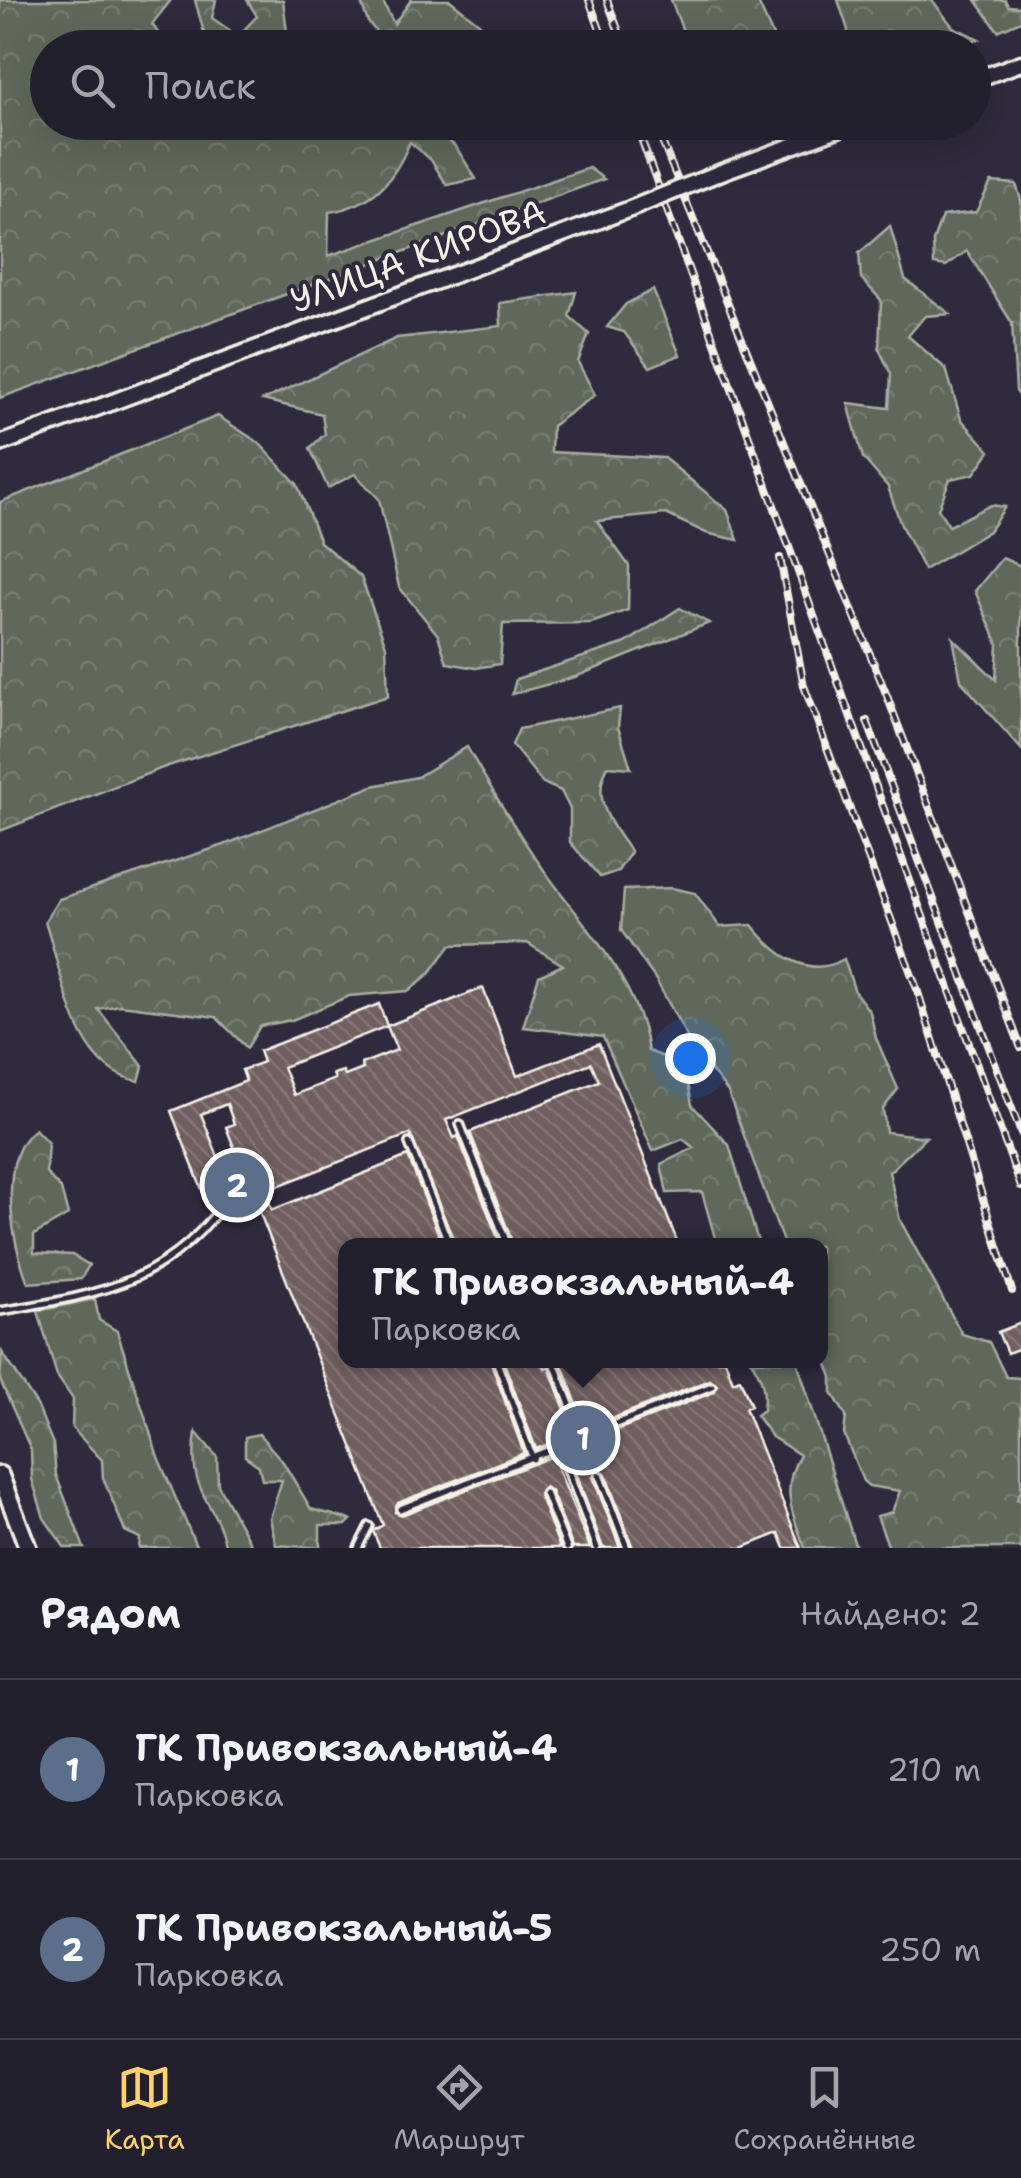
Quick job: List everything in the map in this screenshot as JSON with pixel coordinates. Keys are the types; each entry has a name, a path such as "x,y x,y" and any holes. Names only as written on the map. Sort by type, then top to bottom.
{"main road":[{"path":"0,1474 28,1548"}],"street":[{"path":"991,74 1021,63"},
{"name":"УЛИЦА КИРОВА","path":"0,444 807,140"}],"lane":[{"path":"460,1124 505,1238"},
{"path":"409,1143 447,1238"},
{"path":"0,1312 114,1289 166,1264 219,1212 238,1184 227,1157"},
{"path":"499,1368 533,1459"},
{"path":"556,1368 584,1439"},
{"path":"400,1508 560,1450 712,1386"},
{"path":"560,1450 598,1548"},
{"path":"599,1474 627,1548"},
{"path":"545,1493 567,1548"},
{"path":"358,1548 370,1526"}],"green space":[{"path":"0,0 171,0 152,24 156,30 30,30 30,140 448,140 456,147 476,179 447,185 431,160 410,142 380,189 358,204 329,212 328,256 589,168 604,179 0,398"},
{"path":"195,0 216,0 212,18 229,30 203,30"},
{"path":"247,0 283,0 287,30 244,30 257,16"},
{"path":"360,0 382,0 394,24 411,0 450,0 480,24 479,30 375,30"},
{"path":"671,0 757,0 770,30 683,30"},
{"path":"838,0 932,0 960,30 848,30"},
{"path":"976,0 1005,0 1008,6 1021,7 1021,21 998,31"},
{"path":"991,182 1016,184 1021,200 1021,398 1016,391 1012,323 967,251 946,266 934,264 933,241 942,216 976,212"},
{"path":"890,226 905,279 950,314 925,316 908,336 946,369 961,419 990,451 974,474 950,479 938,509 949,526 991,505 1005,507 989,531 924,570 901,525 888,487 863,458 848,403 889,408 891,374 879,349 881,300 861,278 859,253"},
{"path":"653,290 680,355 650,367 624,332 607,327 626,304"},
{"path":"576,292 569,316 589,334 578,362 595,395 552,426 551,452 664,458 727,510 738,540 706,533 666,514 597,521 629,566 628,610 591,623 503,624 500,664 476,668 447,663 438,635 399,587 379,499 355,474 328,488 310,448 325,434 322,414 263,400 397,338 501,326 500,303"},
{"path":"218,416 259,443 297,484 320,542 361,577 386,646 388,696 165,767 0,831 0,502"},
{"path":"1002,558 1021,566 1021,749 961,681 953,638 996,680 998,644 975,591"},
{"path":"680,608 709,623 575,677 512,694 516,679 626,643"},
{"path":"620,708 618,727 631,768 608,766 601,789 611,822 631,852 618,871 600,877 570,842 570,809 561,791 543,783 512,745 519,729"},
{"path":"467,747 531,852 620,976 633,1000 648,1051 669,1059 688,1083 692,1105 729,1145 757,1238 715,1238 702,1192 667,1193 661,1164 694,1148 683,1139 653,1151 603,1037 523,1027 539,976 563,965 527,943 451,945 429,974 408,991 349,996 292,1020 260,1026 247,1048 216,1017 120,1005 98,1009 143,1066 139,1081 117,1074 99,1060 74,1018 45,921 59,899 224,845 373,786 417,777"},
{"path":"672,888 695,893 720,927 752,925 771,946 793,961 818,967 844,959 855,992 870,1012 876,1038 898,1089 883,1109 886,1132 926,1137 889,1172 900,1220 962,1334 989,1342 1006,1377 1021,1378 1021,1491 1017,1499 1021,1500 1021,1548 889,1548 877,1516 892,1512 900,1491 869,1486 863,1481 844,1434 846,1416 832,1392 828,1367 828,1238 782,1238 728,1092 692,1046 656,980 621,930 624,890"},
{"path":"35,1129 48,1143 46,1173 61,1189 68,1215 34,1235 34,1253 72,1255 89,1265 81,1279 28,1283 21,1262 12,1218 12,1175 24,1141"},
{"path":"95,1299 99,1320 117,1331 158,1457 197,1548 139,1548 140,1538 125,1531 103,1478 102,1460 72,1428 73,1399 57,1376 38,1311"},
{"path":"2,1352 37,1405 53,1444 56,1475 84,1548 65,1548 44,1518 32,1479 31,1450 0,1380"},
{"path":"755,1368 799,1368 856,1548 805,1548 789,1490 800,1455 772,1437 756,1415 763,1410 760,1378"},
{"path":"196,1432 217,1457 218,1485 253,1548 226,1548 195,1470"},
{"path":"259,1434 283,1462 311,1509 351,1520 346,1525 320,1525 320,1548 276,1545 270,1518 282,1480 262,1480 259,1466 245,1456 245,1437"}],"building":[{"path":"483,988 517,1076 599,1044 676,1238 511,1238 470,1132 599,1081 591,1063 446,1120 454,1138 458,1136 498,1238 453,1238 410,1134 265,1191 272,1210 408,1156 440,1238 338,1238 338,1368 493,1368 524,1453 398,1503 395,1512 402,1515 553,1456 590,1548 573,1548 551,1491 545,1487 539,1494 560,1548 380,1548 373,1531 383,1525 226,1127 234,1124 227,1104 201,1114 228,1182 203,1192 171,1111 246,1081 242,1070 263,1062 259,1051 379,1004 387,1026","holes":["387,1026 397,1050 361,1064 363,1069 345,1076 343,1071 333,1074 335,1079 294,1095 283,1067"]},
{"path":"1021,1323 1021,1348 1007,1353 998,1332"},
{"path":"506,1368 549,1368 574,1434 536,1449"},
{"path":"563,1368 728,1368 733,1382 740,1379 751,1406 745,1408 801,1548 785,1548 779,1533 742,1548 633,1548 605,1473 599,1469 593,1477 620,1548 603,1548 575,1471 584,1467 576,1446 714,1392 718,1385 710,1380 586,1429"}],"railway":[{"path":"589,0 600,30"},
{"path":"607,0 618,30"},
{"path":"642,140 1021,1187"},
{"path":"661,140 887,696 1021,1048"},
{"path":"780,558 804,686 917,989 1012,1291"},
{"path":"867,721 1021,1133"}],"place":[{"name":"ГК Привокзальный-5","path":"237,1185"},
{"name":"ГК Привокзальный-4","path":"583,1438"}]}
